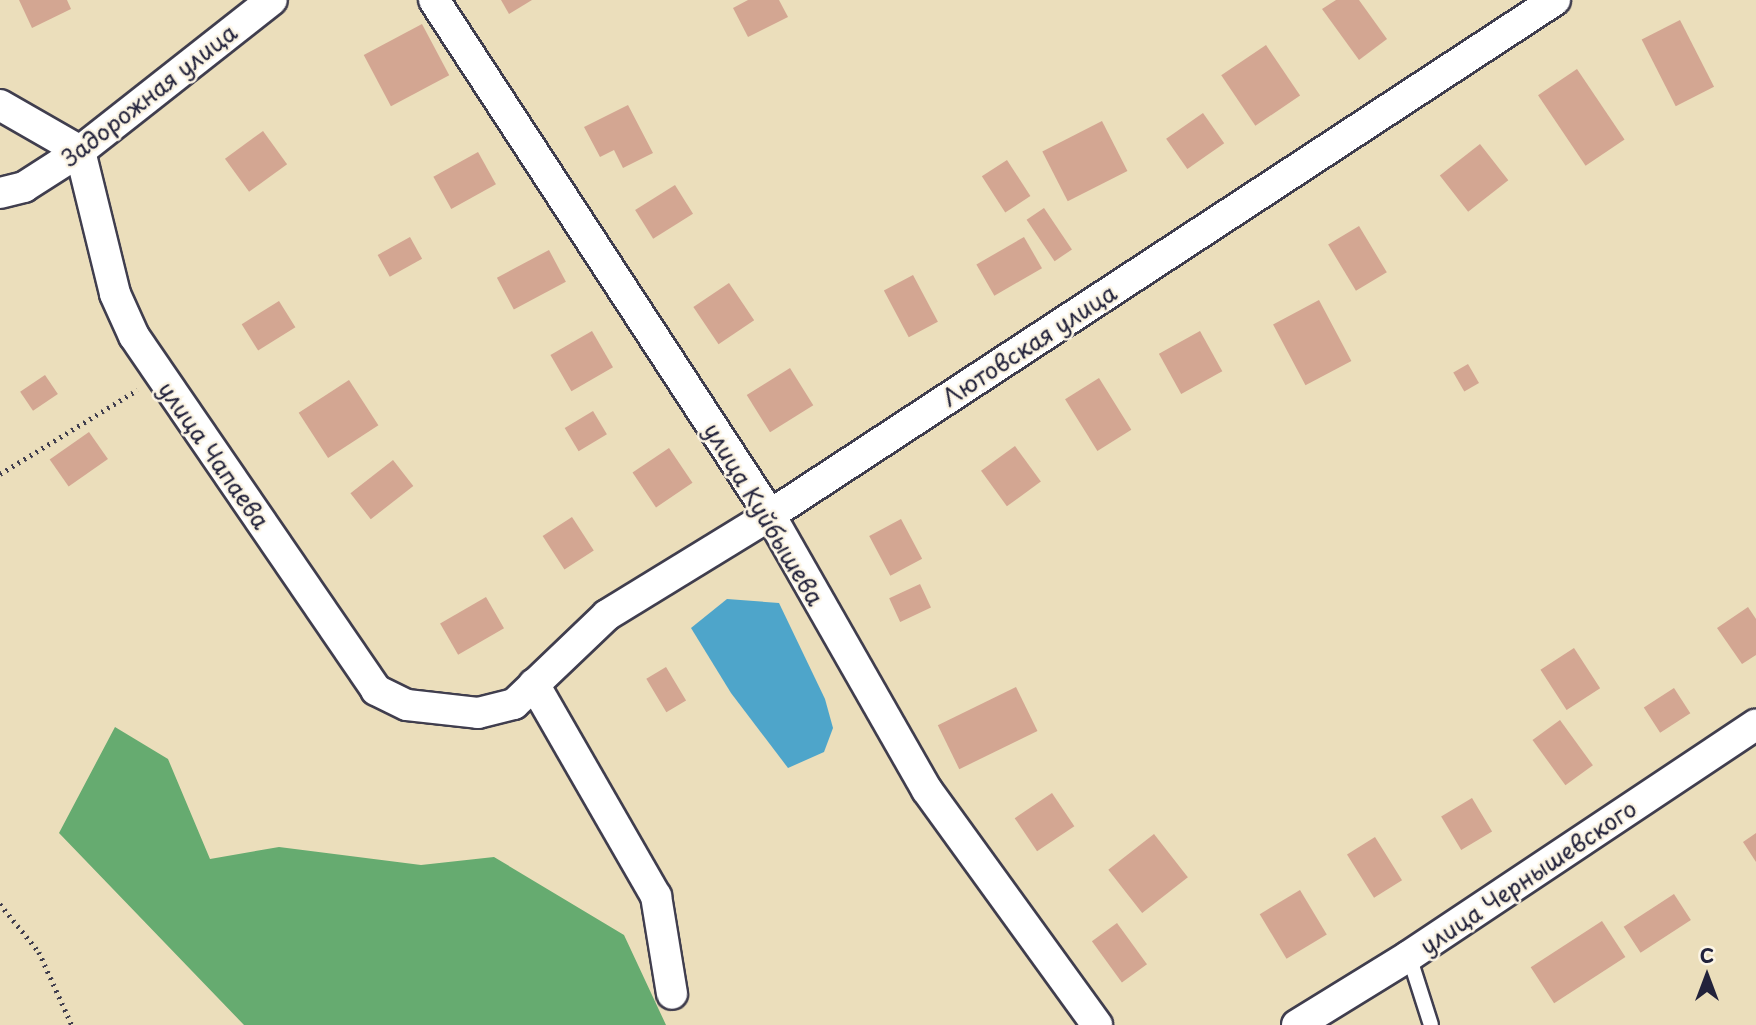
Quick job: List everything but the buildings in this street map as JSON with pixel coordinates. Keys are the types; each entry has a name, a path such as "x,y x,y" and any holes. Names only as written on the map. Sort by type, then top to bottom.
{"street":[{"name":"Задорожная улица","path":"12,190 80,151 272,0"},
{"name":"улица Куйбышева","path":"434,0 769,515 928,790 1097,1025"},
{"name":"Лютовская улица","path":"524,694 607,615 769,515 1555,0"},
{"path":"0,105 80,151"},
{"name":"улица Чапаева","path":"80,151 115,294 134,336 376,690 407,705 439,712 478,713 524,694"},
{"path":"524,694 656,897 672,994"},
{"name":"улица Чернышевского","path":"1297,1025 1409,956 1756,725"}],"lane":[{"path":"1409,956 1432,1025"}],"path":[{"path":"0,474 160,376"},
{"path":"0,904 39,952 72,1025"}],"green space":[{"path":"115,727 168,759 210,859 279,847 421,865 494,857 624,935 666,1025 244,1025 59,833"}],"water":[{"path":"727,599 779,603 825,699 833,728 824,752 788,768 731,693 691,628"}]}
